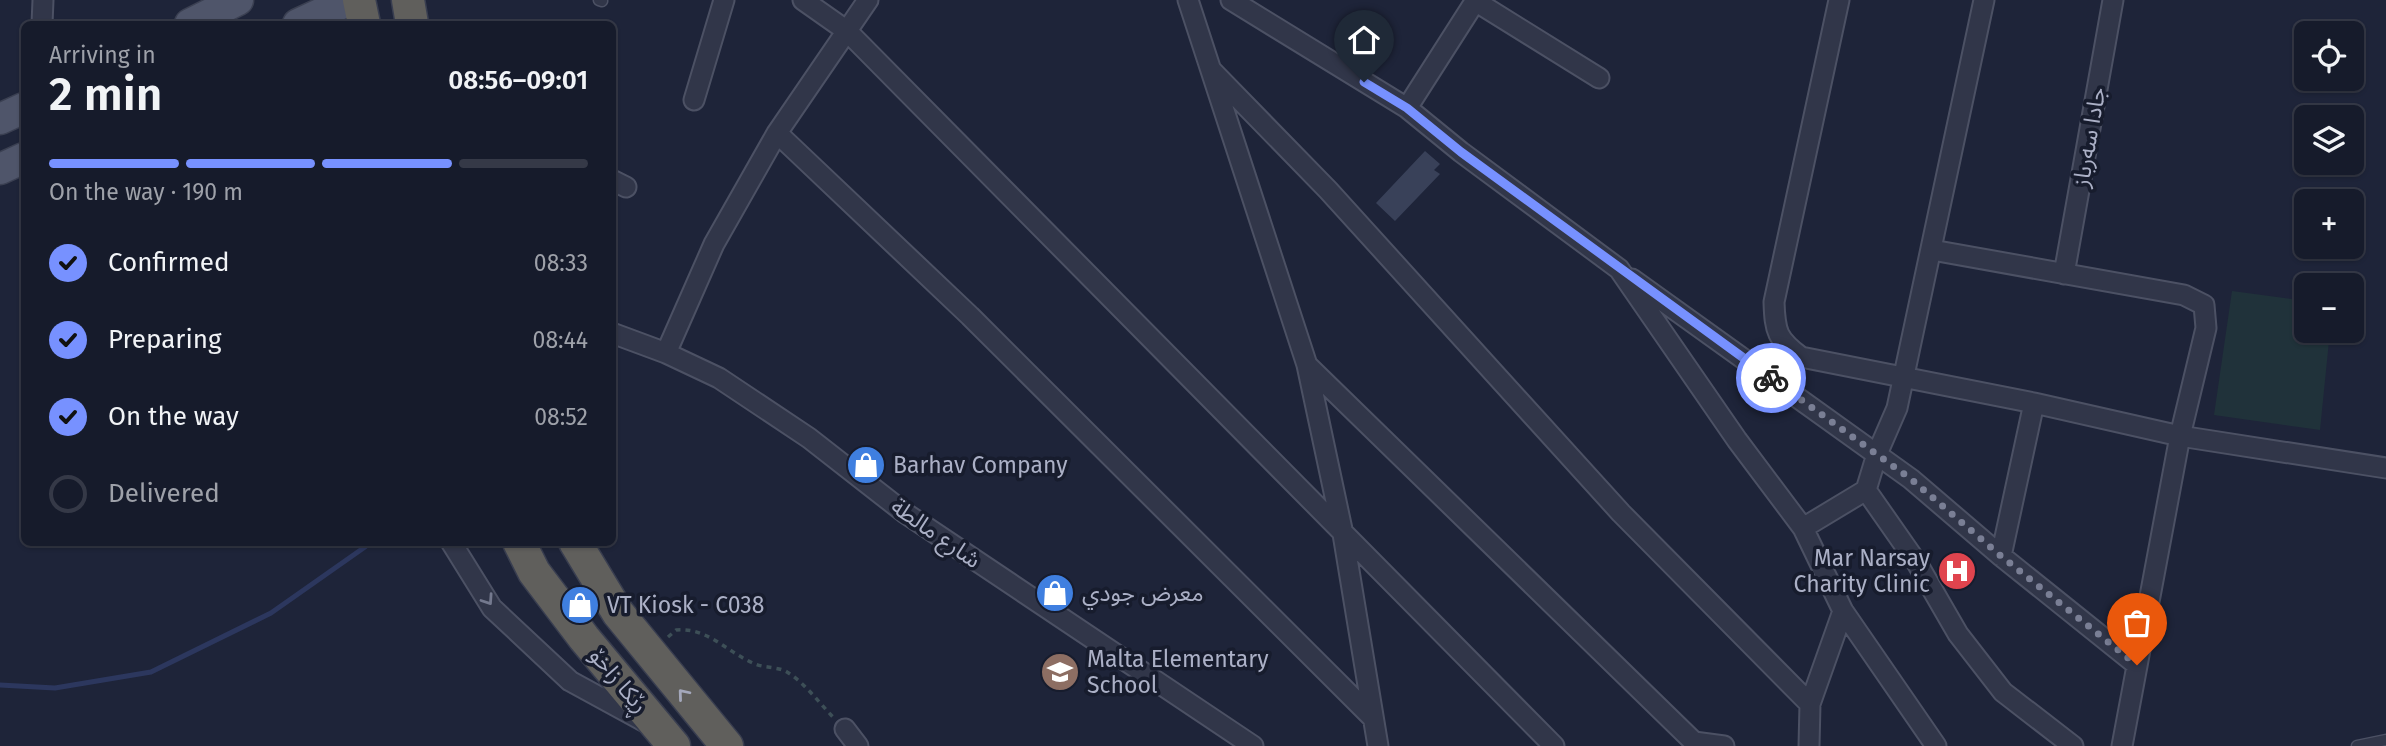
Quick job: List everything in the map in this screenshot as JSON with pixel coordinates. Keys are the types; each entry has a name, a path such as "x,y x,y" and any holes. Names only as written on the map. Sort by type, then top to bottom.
{"highway":[{"path":"359,0 363,21"},
{"path":"408,0 412,21"},
{"name":"ڕێکا زاخۆ","path":"521,546 534,572 584,638 668,738"},
{"name":"ڕێکا زاخۆ","path":"577,546 618,613 727,746"},
{"path":"584,638 618,613"}],"main road":[{"path":"196,21 238,0"},
{"path":"0,119 21,109"},
{"path":"0,169 21,159"}],"street":[{"path":"42,21 43,0"},
{"path":"694,100 724,0"},
{"path":"803,0 847,31 1554,746"},
{"path":"666,353 714,244 777,133 868,0"},
{"path":"1188,0 1307,365 1343,534 1378,746"},
{"path":"1407,108 1476,0 1599,78"},
{"path":"1839,0 1774,302 1775,328 1784,345 1801,358 1903,376 2180,436 2386,468"},
{"path":"1803,528 1866,490 1877,454 1897,408 1984,0"},
{"name":"جادا سەرباز","path":"2064,274 2113,0"},
{"path":"1235,1 1407,108 1461,152 1619,270 1911,479 2001,556 2137,665"},
{"path":"1212,71 1328,190 1621,513 1810,704"},
{"path":"777,133 970,316 1372,717"},
{"path":"1932,250 2185,295 2204,305 2206,328 2180,436 2122,746"},
{"path":"1619,270 1737,440 1803,528 1843,611 1936,746"},
{"name":"شارع مالطة","path":"616,334 666,353 719,378 809,438 905,513 1253,746"},
{"path":"1307,365 1694,742 1724,746"},
{"path":"2001,556 2034,403"},
{"path":"1866,490 1917,563 1958,634 2003,692 2073,746"},
{"path":"453,546 492,608 570,681 668,738"},
{"path":"1810,746 1810,704 1843,611"},
{"path":"845,729 858,746"}],"lane":[{"path":"2357,746 2386,740"}],"path":[{"path":"649,653 676,630 694,631 712,637 754,664 784,670 801,683 845,729"}],"shaded area":[{"path":"2232,291 2294,299 2294,343 2329,343 2320,430 2214,415"}],"building":[{"path":"1425,151 1440,164 1434,170 1440,174 1395,221 1376,203"}],"waterway":[{"path":"0,685 55,688 151,672 271,613 366,546"}],"way so far":[{"path":"1771,378 1911,479 2001,556 2137,665"}],"place":[{"name":"Barhav Company","path":"866,465"},
{"name":"Mar Narsay Charity Clinic","path":"1957,571"},
{"name":"معرض جودي","path":"1055,593"},
{"name":"VT Kiosk - C038","path":"580,605"},
{"name":"Malta Elementary School","path":"1060,672"}],"route":[{"path":"1364,82 1407,108 1461,152 1619,270 1771,378"}]}
